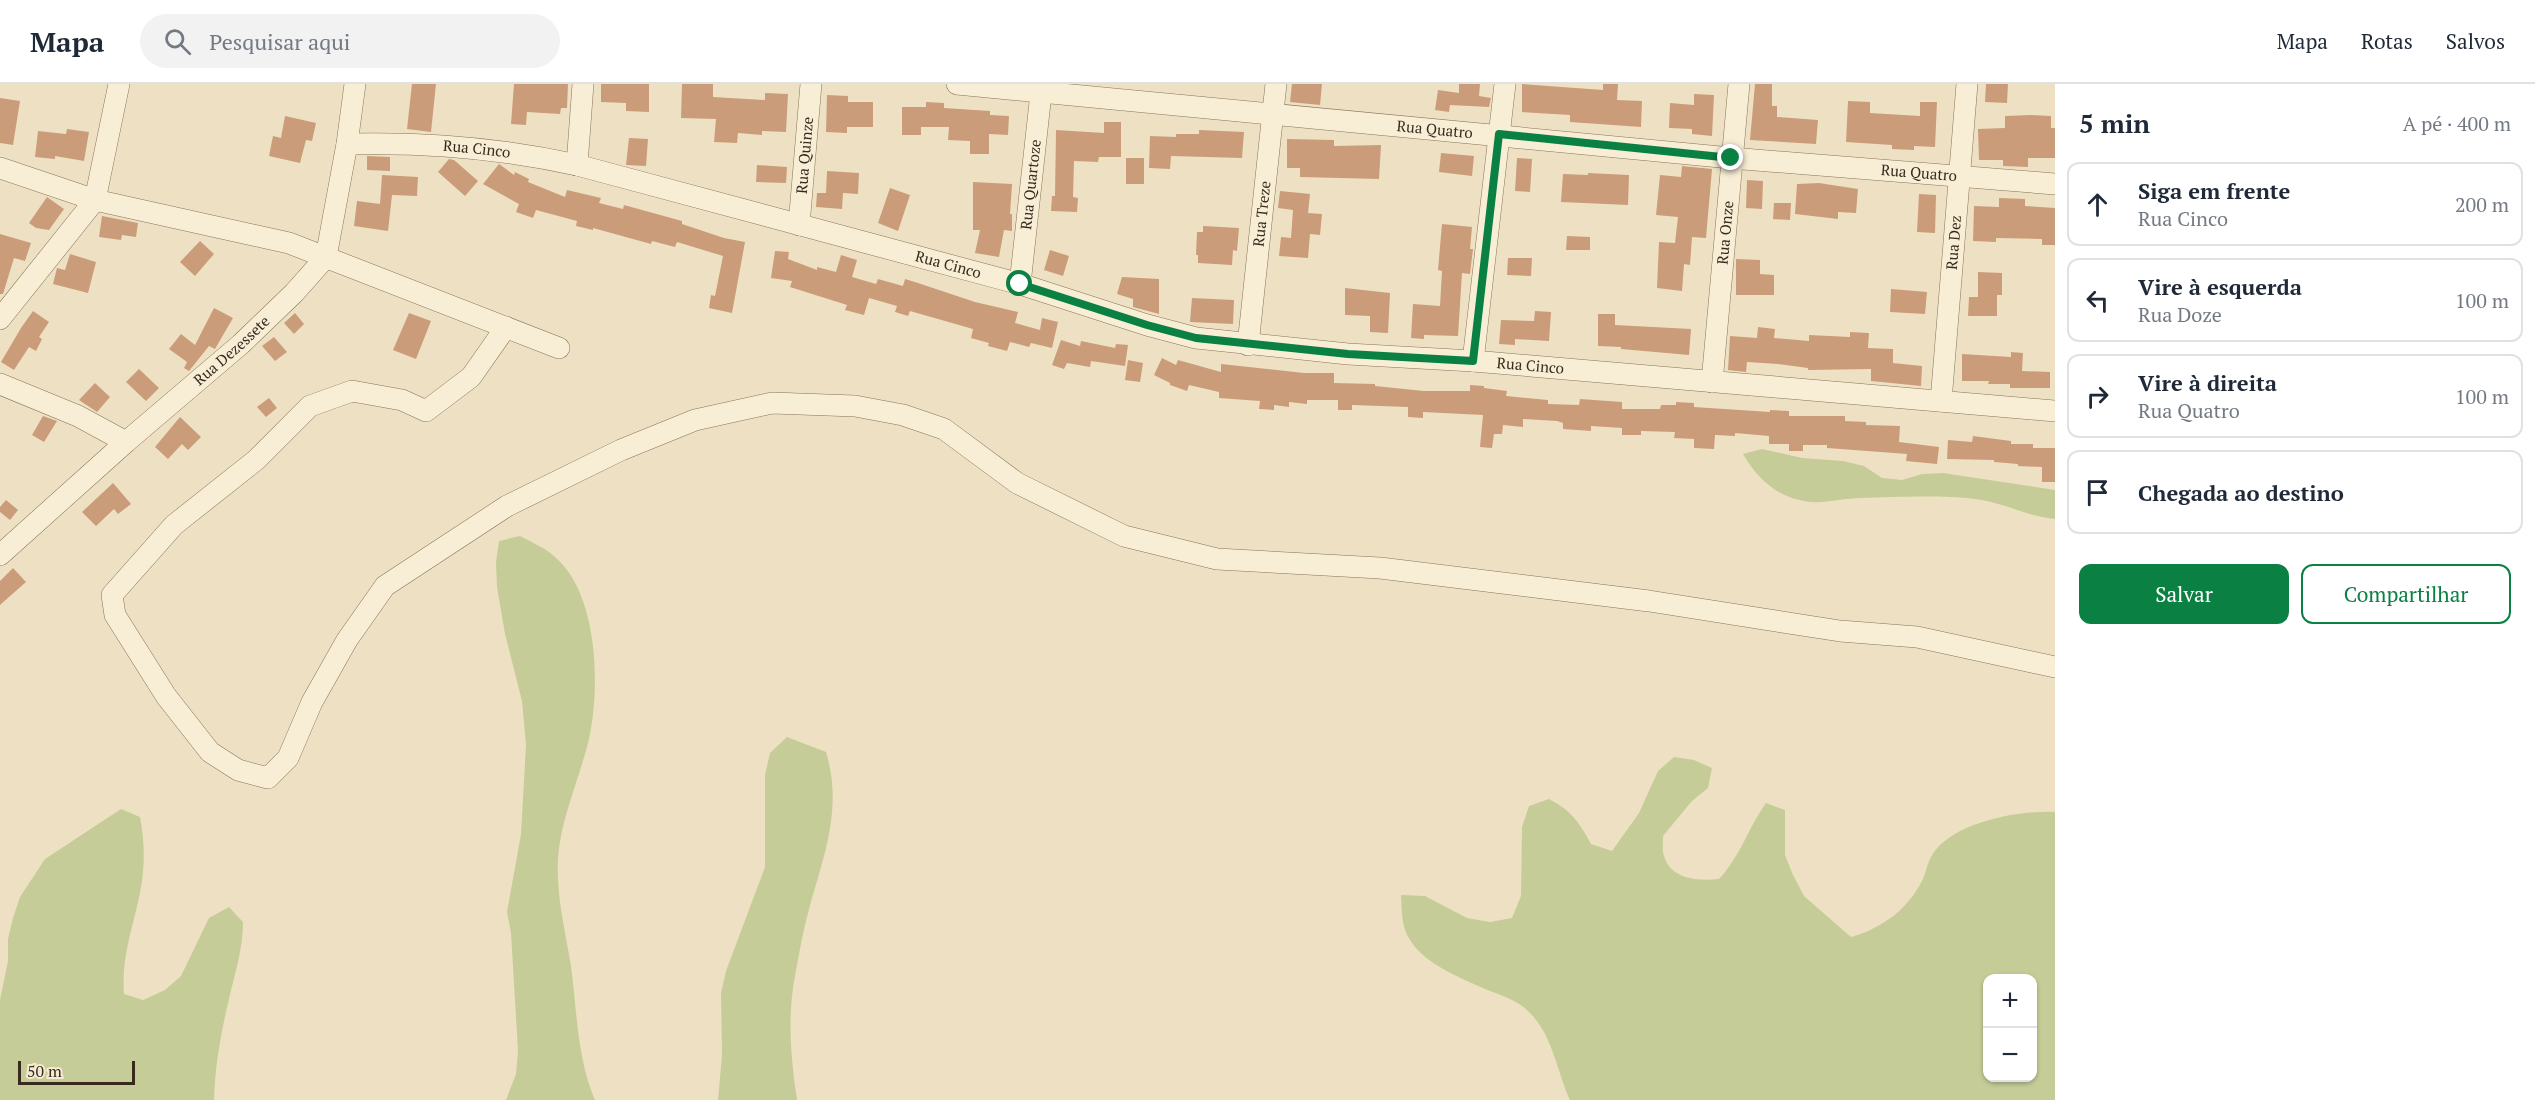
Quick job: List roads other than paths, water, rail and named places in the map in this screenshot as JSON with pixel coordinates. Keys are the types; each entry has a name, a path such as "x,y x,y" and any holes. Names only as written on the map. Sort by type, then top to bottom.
{"street":[{"path":"0,319 95,200 119,84"},
{"path":"326,257 347,144 355,84"},
{"path":"577,165 583,84"},
{"name":"Rua Quinze","path":"799,225 811,84"},
{"name":"Rua Quatro","path":"957,84 1041,88 1731,158 2055,184"},
{"name":"Rua Treze","path":"1248,345 1276,84"},
{"path":"1473,361 1504,84"},
{"name":"Rua Onze","path":"1713,382 1738,84"},
{"name":"Rua Dez","path":"1941,401 1967,84"},
{"name":"Rua Quartoze","path":"1020,284 1041,88"},
{"name":"Rua Cinco","path":"347,144 387,143 470,148 539,156 1020,284 1168,332 1196,338 1348,354 1473,361 2055,411"},
{"path":"0,168 95,200 289,243 559,348"},
{"name":"Rua Dezessete","path":"0,555 126,442 241,344 294,293 326,257"},
{"path":"506,327 471,377 426,411 402,400 352,392 310,406 256,460 174,525 112,595 115,615 165,696 210,752 238,770 268,778 288,758 312,702 347,640 385,586 507,506 621,450 695,420 772,403 855,406 903,415 944,429 1017,483 1124,536 1217,559 1380,568 1649,602 1840,631 1917,637 2055,667"},
{"path":"0,384 78,416 126,442"}]}
